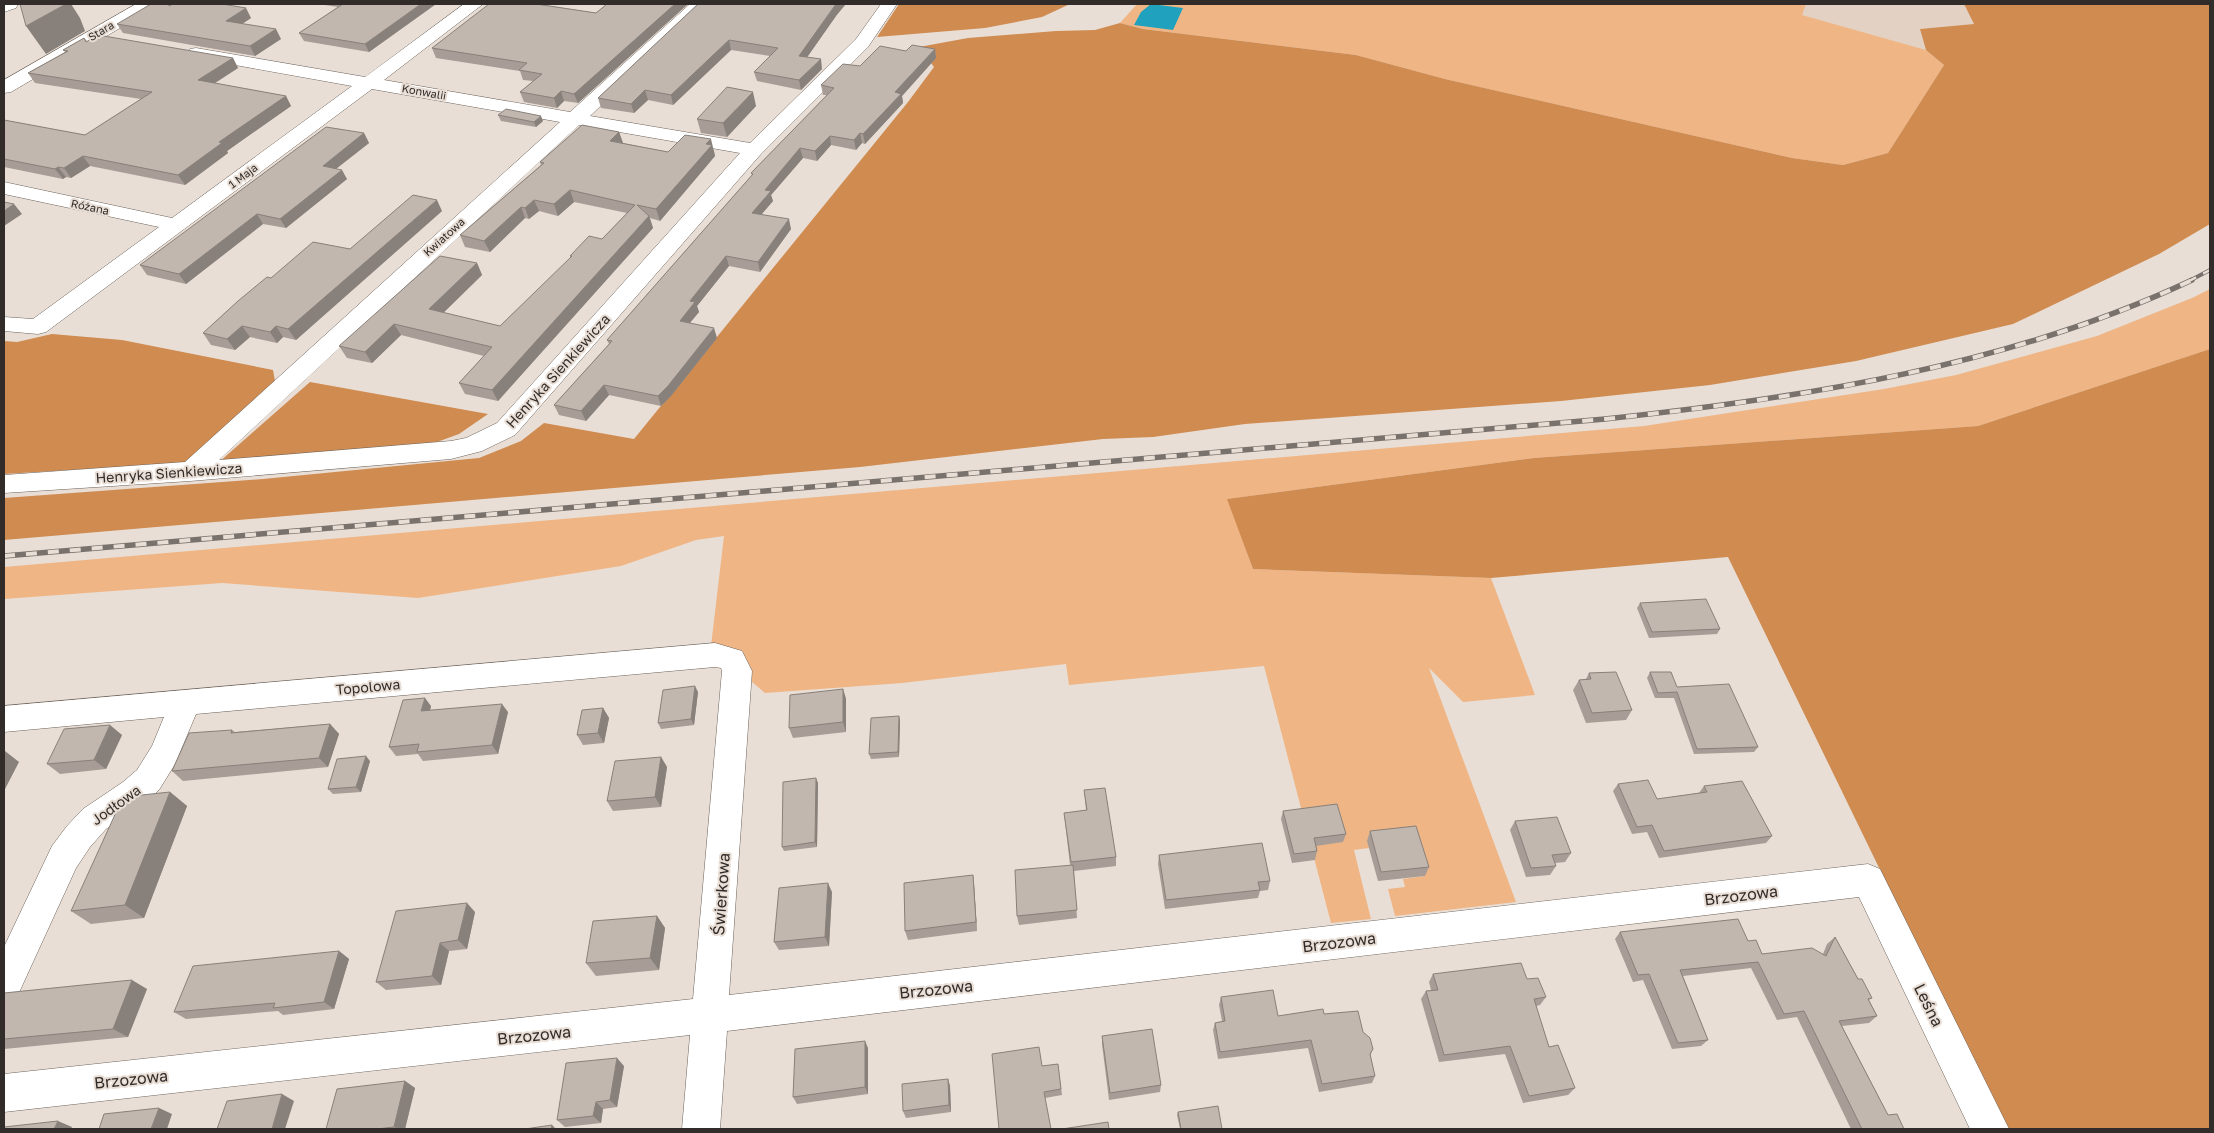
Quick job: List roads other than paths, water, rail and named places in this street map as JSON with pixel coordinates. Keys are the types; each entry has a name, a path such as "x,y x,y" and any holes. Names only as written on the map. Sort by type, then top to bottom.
{"street":[{"path":"4,7 10,4"},
{"name":"Stara","path":"4,88 148,4"},
{"name":"1 Maja","path":"4,324 38,327 475,4"},
{"name":"Kwiatowa","path":"190,472 700,4"},
{"name":"Henryka Sienkiewicza","path":"4,484 190,472 451,450 473,445 506,429 754,150 862,43 889,4"},
{"path":"94,36 123,40"},
{"name":"Konwalii","path":"182,51 754,150"},
{"name":"Różana","path":"4,188 177,225"},
{"name":"Topolowa","path":"4,719 185,704 715,654 732,659"},
{"name":"Świerkowa","path":"701,1129 712,1015 737,671 732,659"},
{"name":"Jodłowa","path":"4,985 60,865 72,844 94,819 140,788 150,778 157,767 185,704"},
{"name":"Brzozowa","path":"4,1093 712,1015 1868,880"},
{"name":"Leśna","path":"1868,880 1990,1129"}],"water":[{"path":"1151,4 1183,8 1173,30 1134,25 1141,12"}],"railway":[{"path":"2189,281 2210,270"},
{"path":"4,556 1605,419 1680,411 1830,388 1905,374 1978,356 2051,335 2123,310 2192,280"}]}
